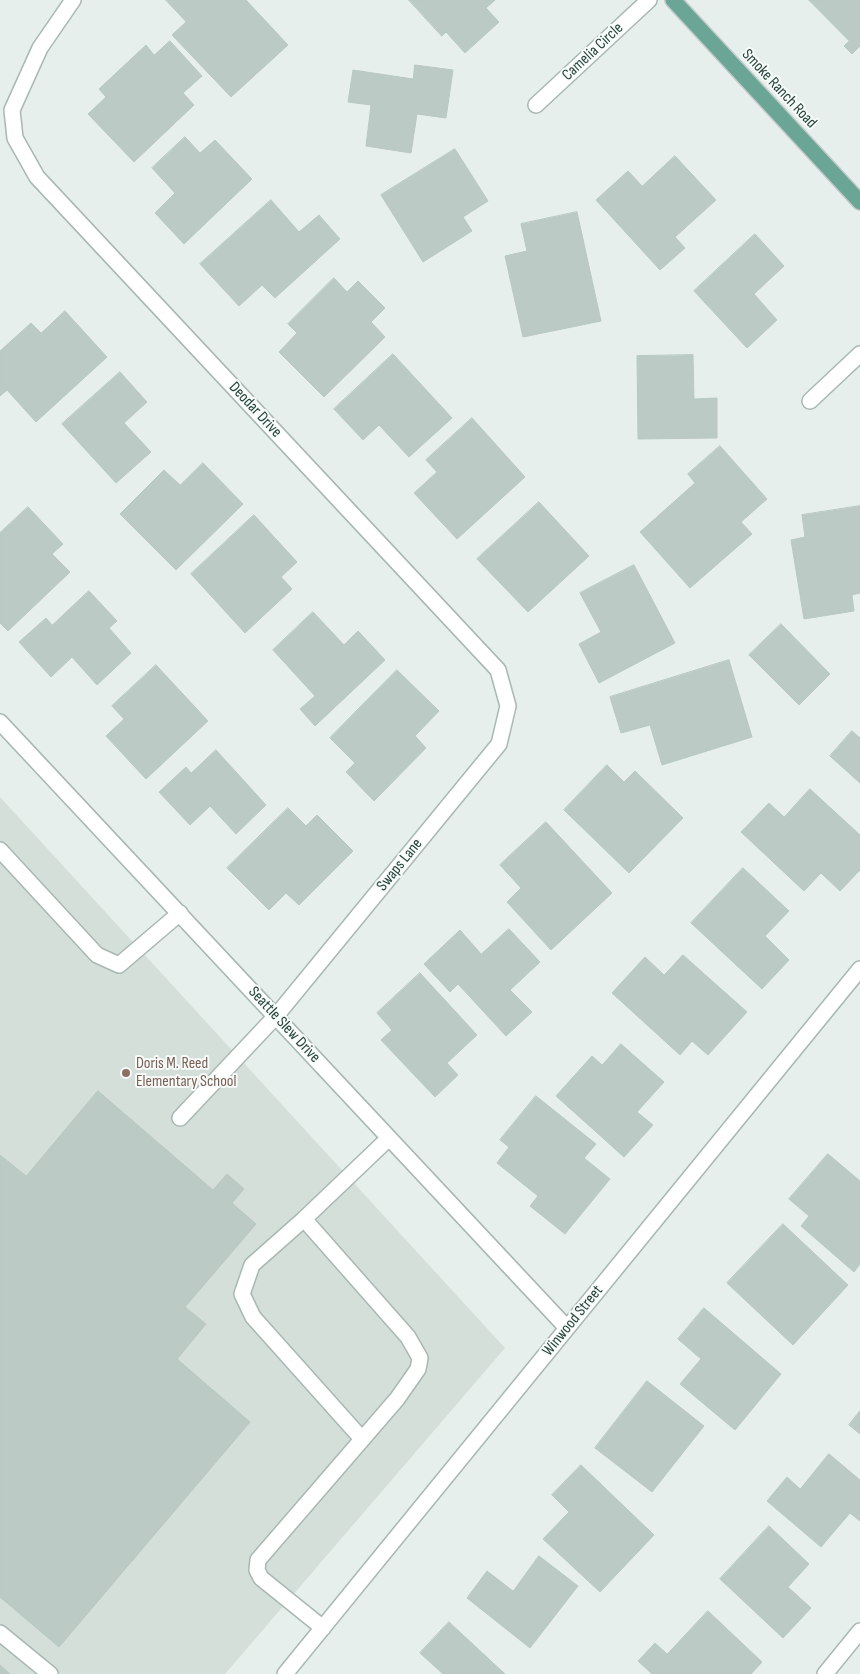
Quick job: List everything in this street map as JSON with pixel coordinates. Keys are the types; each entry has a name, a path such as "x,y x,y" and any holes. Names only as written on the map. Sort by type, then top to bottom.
{"main road":[{"name":"Smoke Ranch Road","path":"673,0 860,202"}],"street":[{"name":"Deodar Drive","path":"73,0 40,48 12,110 15,138 37,177 498,670 508,706"},
{"name":"Camelia Circle","path":"536,105 650,0"},
{"path":"810,401 860,354"},
{"name":"Swaps Lane","path":"180,1118 276,1016 499,744 508,706"},
{"name":"Seattle Slew Drive","path":"0,722 568,1328"},
{"path":"0,850 97,955 119,965 180,913"},
{"name":"Winwood Street","path":"285,1674 860,969"},
{"path":"362,1439 254,1317 242,1294 252,1265 304,1220 389,1138"},
{"path":"304,1220 408,1337 420,1358 418,1369 407,1384 258,1560 256,1570 261,1578 323,1628"},
{"path":"825,1674 860,1631"},
{"path":"0,1633 50,1674"}],"shaded area":[{"name":"Doris M. Reed Elementary School","path":"0,797 505,1348 225,1674 0,1674"}],"building":[{"path":"166,0 246,0 288,45 231,97 172,35 186,22"},
{"path":"409,0 495,0 486,8 499,22 465,53 446,32 442,36"},
{"path":"809,0 860,0 860,46 852,54 844,46 849,41"},
{"path":"170,41 202,76 183,93 194,105 134,162 88,114 106,97 99,89 146,45 154,55"},
{"path":"415,65 453,70 446,118 417,114 411,153 366,146 371,105 348,102 353,70 413,79"},
{"path":"185,137 200,153 215,140 252,179 184,244 155,213 175,193 152,168"},
{"path":"455,149 488,201 463,217 472,231 423,262 381,195"},
{"path":"675,156 716,200 675,237 685,248 660,270 596,200 628,171 642,186"},
{"path":"271,200 299,232 319,215 340,239 275,298 262,285 239,306 200,264"},
{"path":"577,212 601,321 523,337 505,256 527,251 521,224"},
{"path":"755,234 784,266 754,294 777,320 747,348 694,291"},
{"path":"334,278 347,292 358,281 385,308 371,322 385,337 324,397 279,352 297,333 288,324"},
{"path":"65,311 107,357 36,422 7,390 0,396 0,351 31,323 41,333"},
{"path":"393,354 452,418 409,457 379,425 363,440 334,409"},
{"path":"693,355 694,399 717,398 717,438 638,439 637,356"},
{"path":"120,372 147,402 124,423 151,452 116,483 62,424"},
{"path":"472,418 525,477 457,539 414,493 437,472 426,460"},
{"path":"720,446 767,499 741,522 752,534 690,588 640,532 695,483 688,474"},
{"path":"203,463 243,504 176,570 120,514 164,470 180,485"},
{"path":"539,502 589,556 528,612 477,559"},
{"path":"860,506 860,593 852,595 854,611 804,619 791,540 805,537 802,515"},
{"path":"28,507 63,544 52,554 70,572 8,631 0,623 0,533"},
{"path":"254,515 297,562 281,577 292,589 245,633 191,574"},
{"path":"634,565 675,643 599,683 579,644 601,632 580,593"},
{"path":"89,591 117,621 109,628 131,653 97,685 72,657 51,677 19,642 46,618 52,625"},
{"path":"313,612 344,645 358,631 385,660 315,726 300,709 315,696 273,650"},
{"path":"781,624 830,674 799,705 749,655"},
{"path":"729,660 752,737 662,765 650,725 621,733 610,697"},
{"path":"156,665 208,721 146,779 106,736 124,719 112,706"},
{"path":"397,670 439,711 415,736 426,748 374,801 346,772 355,763 330,738"},
{"path":"852,731 860,738 860,783 830,756"},
{"path":"216,750 266,805 236,834 210,806 190,825 159,792 186,767 191,773"},
{"path":"607,765 624,782 635,771 683,818 629,873 564,810"},
{"path":"810,789 860,835 860,870 840,891 821,873 804,891 741,832 769,803 784,817"},
{"path":"288,808 306,826 317,815 353,851 299,905 286,893 269,910 227,868"},
{"path":"546,822 612,893 551,950 507,902 521,888 500,865"},
{"path":"743,868 789,911 765,936 789,960 762,989 691,923"},
{"path":"509,929 540,962 510,990 532,1012 506,1036 458,984 450,992 424,964 460,930 481,954"},
{"path":"683,955 747,1012 708,1055 692,1041 680,1055 612,993 645,957 664,975"},
{"path":"420,973 477,1035 447,1063 458,1075 435,1097 381,1040 392,1030 377,1013"},
{"path":"621,1044 664,1082 637,1112 653,1125 624,1157 556,1096 592,1056 602,1065"},
{"path":"98,1091 213,1190 227,1174 244,1189 232,1203 256,1224 185,1307 206,1324 177,1359 250,1422 59,1647 0,1597 0,1155 26,1176"},
{"path":"536,1096 596,1144 584,1158 610,1179 565,1234 530,1206 538,1196 497,1163 509,1147 500,1140"},
{"path":"828,1154 860,1181 860,1264 854,1272 801,1226 809,1216 789,1199"},
{"path":"783,1224 848,1285 793,1345 727,1283"},
{"path":"704,1308 781,1374 735,1430 680,1384 701,1359 678,1339"},
{"path":"647,1381 704,1426 652,1492 595,1448"},
{"path":"860,1411 860,1434 849,1425"},
{"path":"829,1454 860,1480 860,1521 850,1513 821,1547 767,1501 787,1477 800,1489"},
{"path":"581,1465 654,1535 600,1592 543,1539 569,1512 552,1495"},
{"path":"769,1526 809,1564 788,1587 811,1608 783,1638 720,1579"},
{"path":"539,1556 578,1586 530,1648 467,1598 487,1571 513,1591"},
{"path":"708,1611 762,1662 751,1674 652,1674 638,1661 655,1643 667,1654"},
{"path":"449,1622 505,1674 443,1674 420,1653"},
{"path":"0,1665 10,1674 0,1674"}],"place":[{"name":"Doris M. Reed Elementary School","path":"126,1073"}]}
